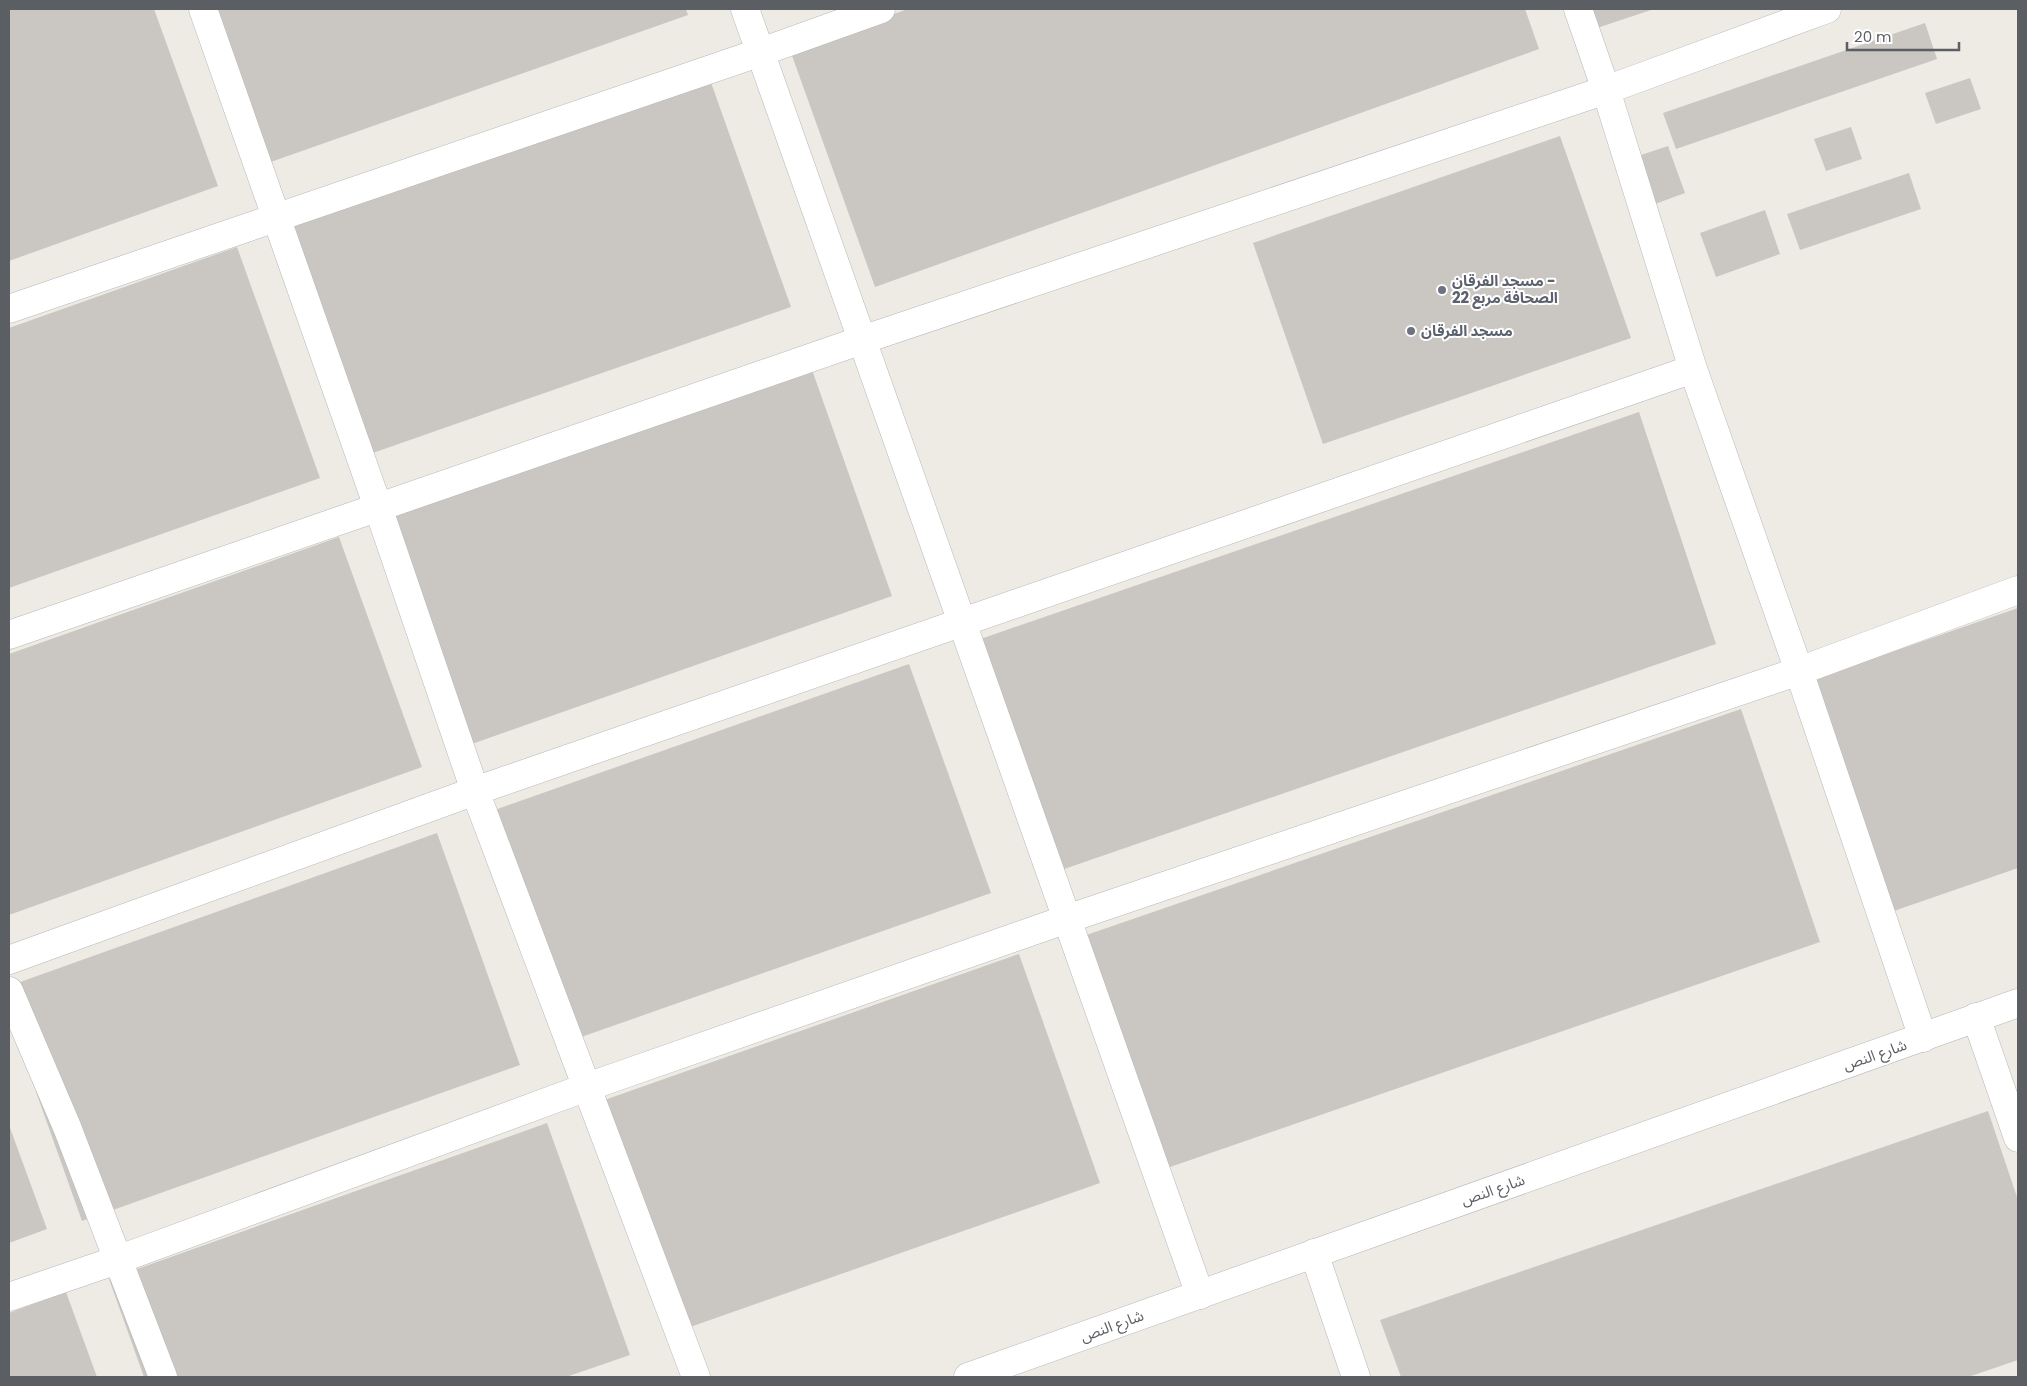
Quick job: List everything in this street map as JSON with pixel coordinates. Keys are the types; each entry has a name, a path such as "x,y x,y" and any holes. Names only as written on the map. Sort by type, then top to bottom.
{"street":[{"path":"203,9 378,507 475,792 696,1377"},
{"path":"745,9 1200,1295"},
{"path":"9,309 881,9"},
{"path":"1578,9 1606,90 1693,369 1799,671 1923,1038"},
{"path":"9,635 862,340 1606,90 1827,9"},
{"path":"9,960 475,792 1693,369"},
{"path":"9,1296 117,1260 587,1087 1067,919 1799,671 2018,590"},
{"path":"9,990 67,1127 164,1377"},
{"name":"شارع النص","path":"968,1377 1923,1038 2018,1002"},
{"path":"1976,1017 2018,1138"},
{"path":"1314,1253 1356,1377"}],"building":[{"path":"9,9 154,9 218,186 9,261"},
{"path":"209,9 686,9 688,15 265,164"},
{"path":"908,9 1525,9 1539,49 875,287 790,50"},
{"path":"1580,9 1654,9 1588,31"},
{"path":"1925,23 1937,59 1676,149 1663,113"},
{"path":"709,77 791,307 367,455 285,226"},
{"path":"1970,78 1981,109 1936,124 1925,93"},
{"path":"1851,127 1862,159 1826,171 1814,139"},
{"name":"مسجد الفرقان - الصحافة مربع 22","path":"1560,136 1631,338 1323,444 1253,243"},
{"path":"1668,146 1685,193 1655,204 1638,156"},
{"path":"1909,173 1921,209 1800,250 1787,214"},
{"path":"1765,210 1780,254 1716,277 1700,233"},
{"path":"237,247 320,478 9,588 9,328"},
{"path":"811,367 892,596 469,745 388,516"},
{"path":"1639,412 1716,644 1044,876 966,644"},
{"path":"339,537 422,767 9,915 9,654"},
{"path":"2018,608 2018,868 1888,913 1811,680"},
{"path":"909,664 991,893 567,1042 486,813"},
{"path":"1741,709 1820,942 1147,1175 1069,941"},
{"path":"437,833 520,1065 82,1221 9,1016 9,986"},
{"path":"1019,954 1100,1183 676,1332 596,1103"},
{"path":"1988,1111 2018,1200 2018,1360 1968,1377 1401,1377 1380,1320"},
{"path":"547,1123 630,1355 566,1377 144,1377 109,1279"},
{"path":"9,1125 47,1229 9,1243"},
{"path":"66,1292 97,1377 9,1377 9,1313"}],"place":[{"name":"مسجد الفرقان - الصحافة مربع 22","path":"1442,290"},
{"name":"مسجد الفرقان","path":"1411,331"}]}
